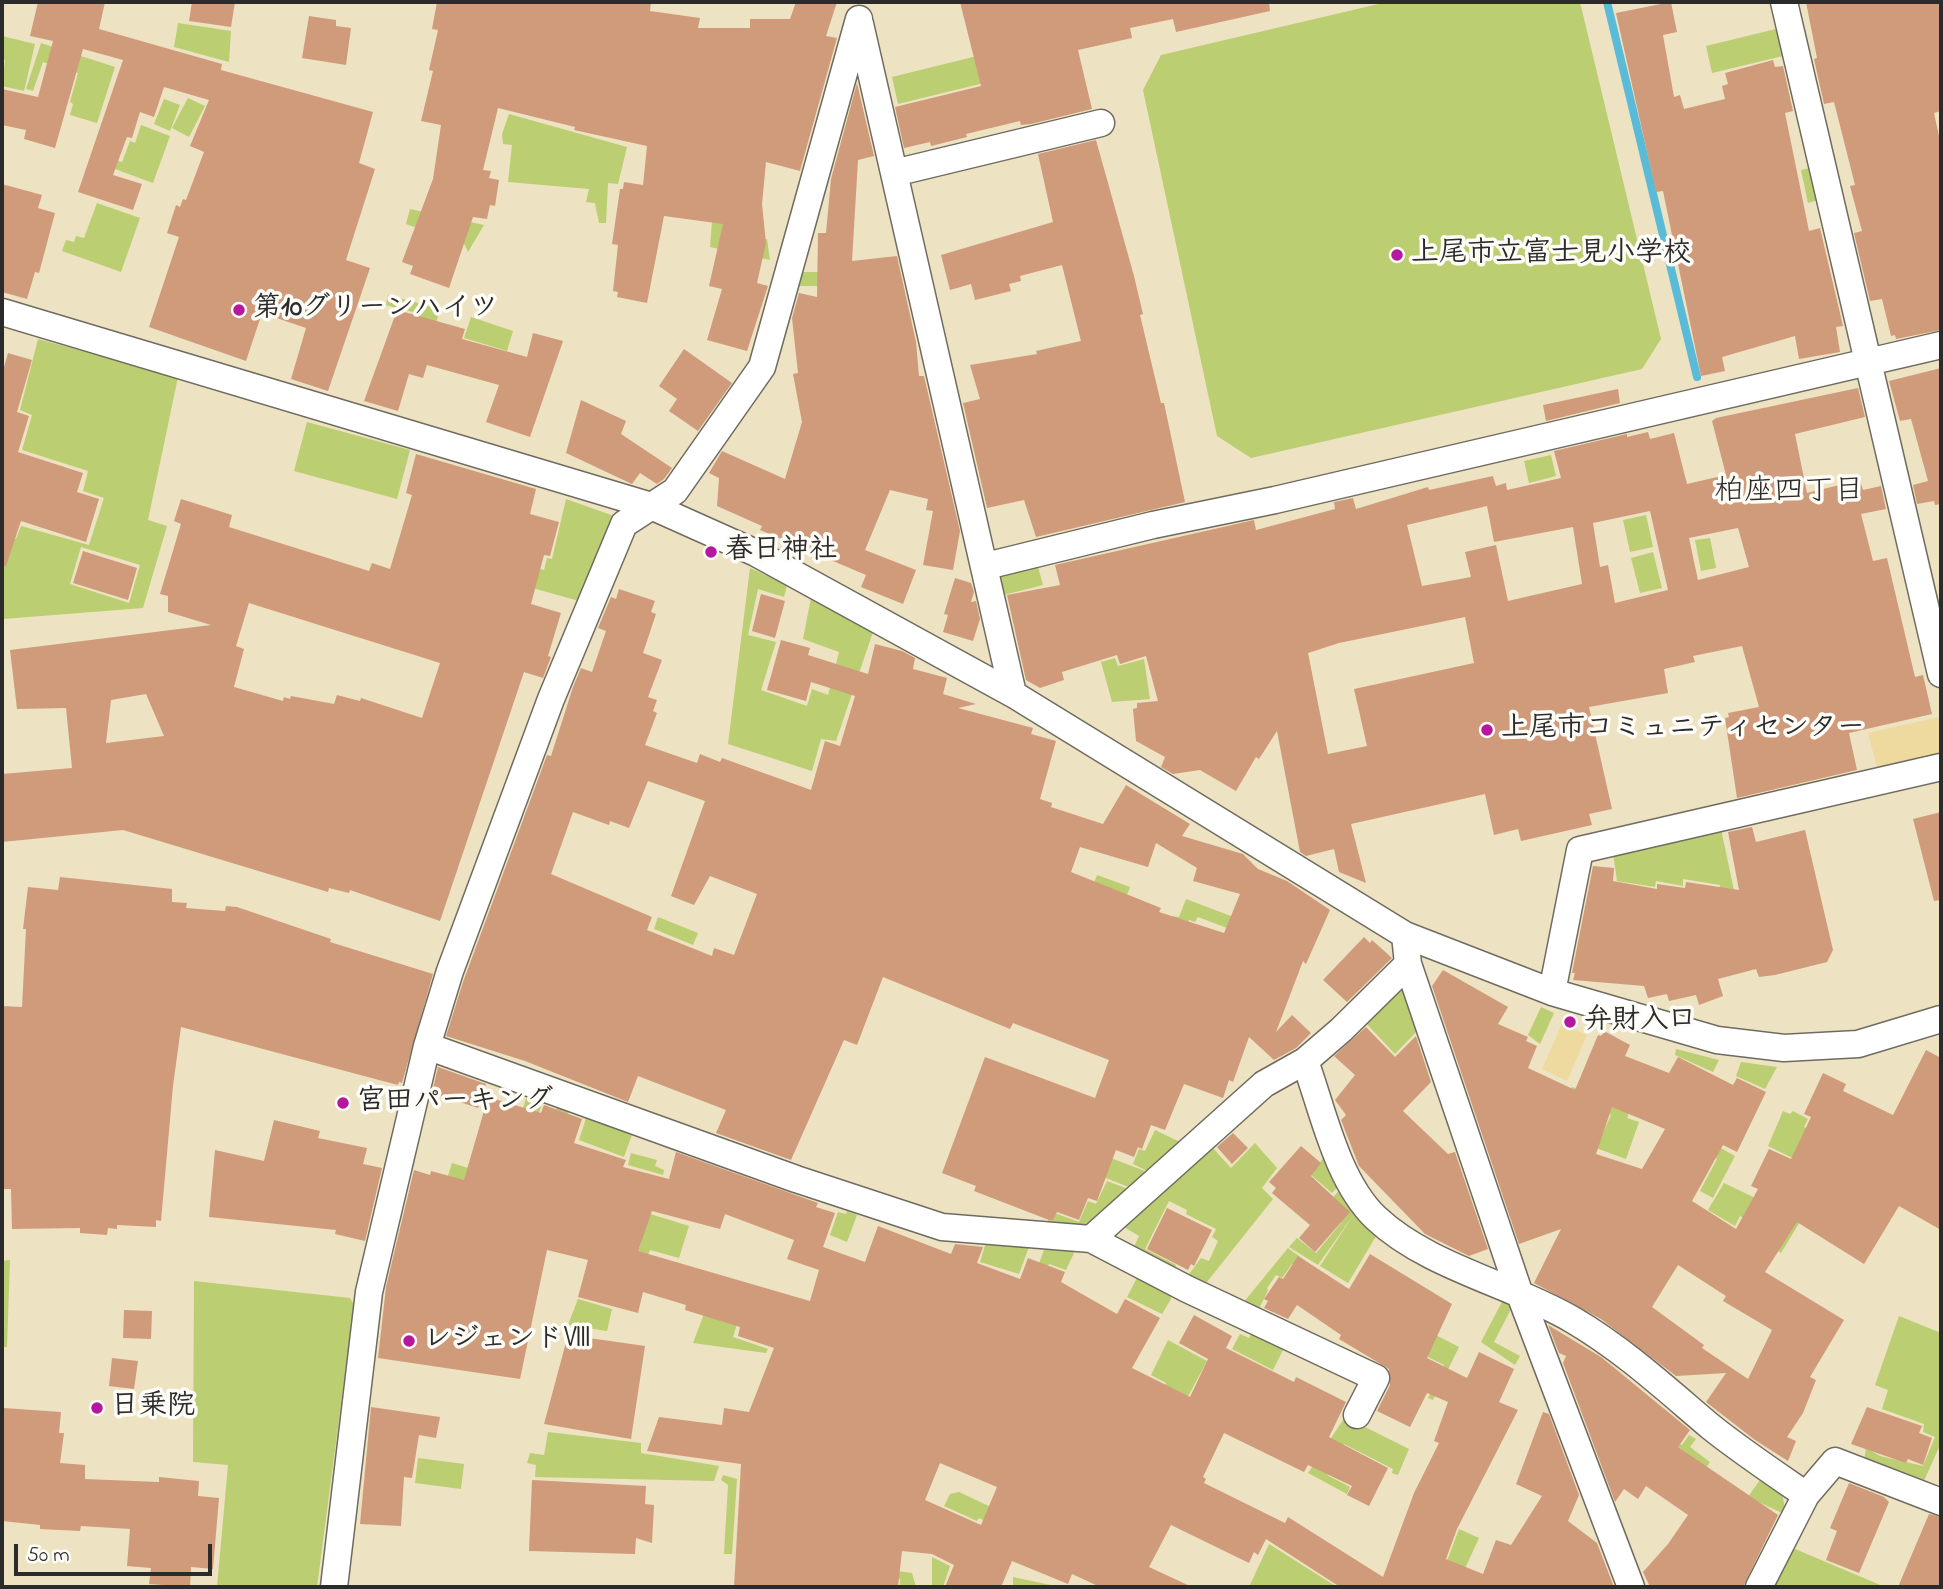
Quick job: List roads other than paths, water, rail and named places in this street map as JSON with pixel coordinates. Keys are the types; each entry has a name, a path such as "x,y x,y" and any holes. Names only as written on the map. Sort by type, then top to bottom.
{"street":[{"path":"1784,2 1941,674"},
{"path":"857,10 932,347 986,566 1013,694"},
{"path":"334,1587 369,1292 427,1046 450,971 551,699 624,524 675,491 762,367 857,10"},
{"path":"894,173 1101,123"},
{"path":"2,312 651,506 767,559 1013,694 1405,935 1552,992 1717,1040 1784,1048 1858,1044 1941,1019"},
{"path":"986,566 1153,524 1275,500 1941,345"},
{"path":"1552,992 1580,850 1941,767"},
{"path":"1405,935 1408,964 1519,1292 1631,1587"},
{"path":"1091,1239 1264,1084 1305,1061 1408,964"},
{"path":"427,1046 796,1179 942,1227 1091,1239 1187,1289 1376,1378 1357,1415"},
{"path":"1305,1061 1346,1180 1376,1218 1420,1249 1519,1292 1620,1349 1713,1429 1805,1495"},
{"path":"1759,1587 1805,1495 1835,1461 1941,1503"}],"waterway":[{"path":"1607,2 1697,377"}],"place":[{"name":"上尾市立富士見小学校","path":"1397,255"},
{"name":"第10グリーンハイツ","path":"239,310"},
{"name":"春日神社","path":"711,552"},
{"name":"上尾市コミュニティセンター","path":"1487,730"},
{"name":"弁財入口","path":"1570,1022"},
{"name":"宮田パーキング","path":"343,1103"},
{"name":"レジェンドⅧ","path":"409,1341"},
{"name":"日乗院","path":"97,1408"}],"district":[{"name":"柏座四丁目","path":"1789,494"}]}
